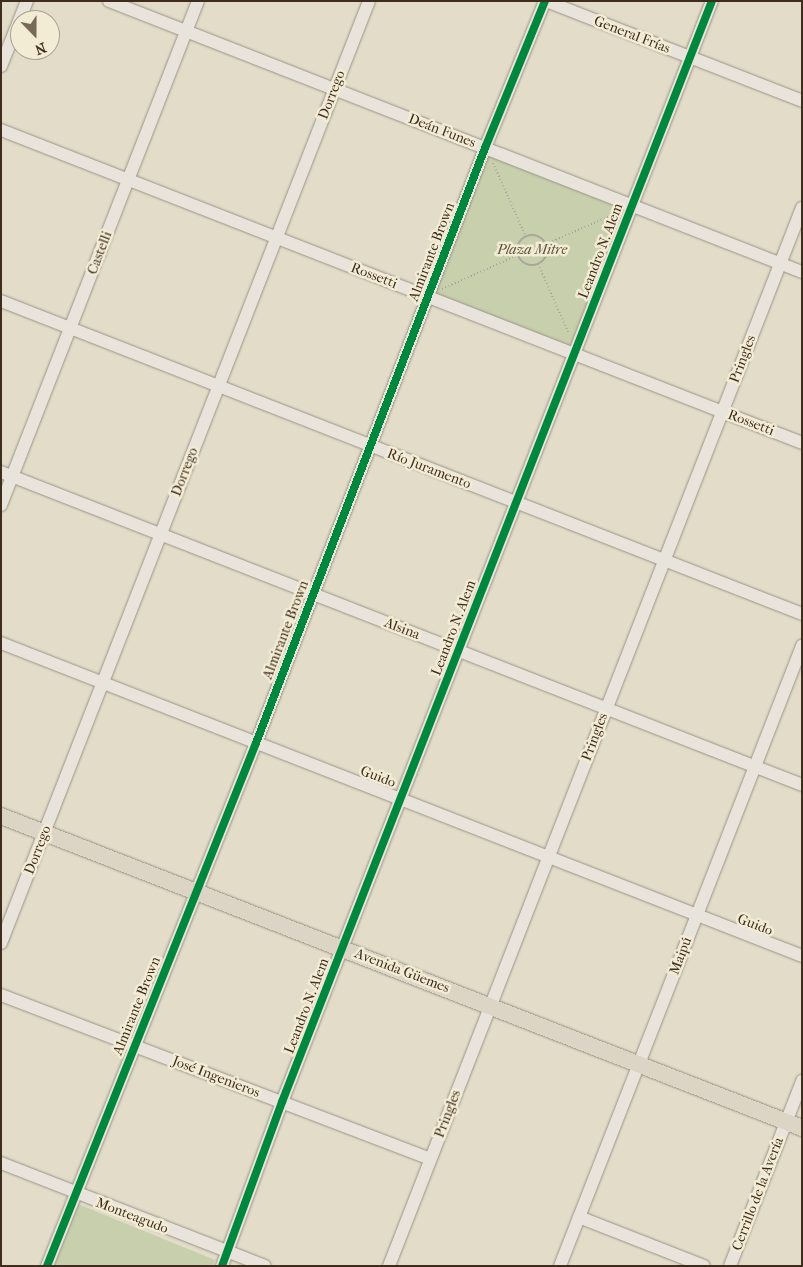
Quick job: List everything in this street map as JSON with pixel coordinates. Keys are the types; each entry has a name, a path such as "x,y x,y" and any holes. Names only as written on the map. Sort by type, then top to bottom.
{"main road":[{"name":"Avenida Güemes","path":"1,816 802,1128"}],"street":[{"path":"1,66 27,1"},
{"name":"Deán Funes","path":"109,1 802,272"},
{"name":"Castelli","path":"1,505 7,475 70,328 198,1"},
{"name":"Dorrego","path":"1,943 369,1"},
{"name":"General Frías","path":"546,1 802,101"},
{"name":"Almirante Brown","path":"47,1266 197,892 370,446 432,294 485,148 546,1"},
{"name":"Leandro N. Alem","path":"222,1266 282,1102 712,1"},
{"name":"Rossetti","path":"1,130 276,238 432,294 574,354 802,443"},
{"name":"Pringles","path":"389,1266 802,208"},
{"name":"Río Juramento","path":"1,301 802,614"},
{"name":"Alsina","path":"7,475 802,785"},
{"name":"Guido","path":"1,644 802,956"},
{"name":"Maipú","path":"560,1266 802,646"},
{"name":"José Ingenieros","path":"1,995 430,1159"},
{"name":"Cerrillo de la Avería","path":"730,1266 802,1081"},
{"name":"Monteagudo","path":"1,1164 75,1195 265,1266"},
{"path":"579,1217 704,1266"}],"path":[{"path":"493,162 526,237"},
{"path":"545,244 620,212"},
{"path":"537,236 545,244 545,256 538,264 526,264 518,256 517,247 526,237 537,236"},
{"path":"432,294 518,256"},
{"path":"538,264 570,337"},
{"path":"432,294 439,283"},
{"path":"432,294 445,296"}],"green space":[{"name":"Plaza Mitre","path":"487,151 630,208 575,348 432,293"},
{"path":"78,1204 215,1260 213,1266 53,1266"}],"cycle path":[{"path":"47,1266 256,743 485,148 545,1"},
{"path":"222,1266 282,1102 712,1"}]}
